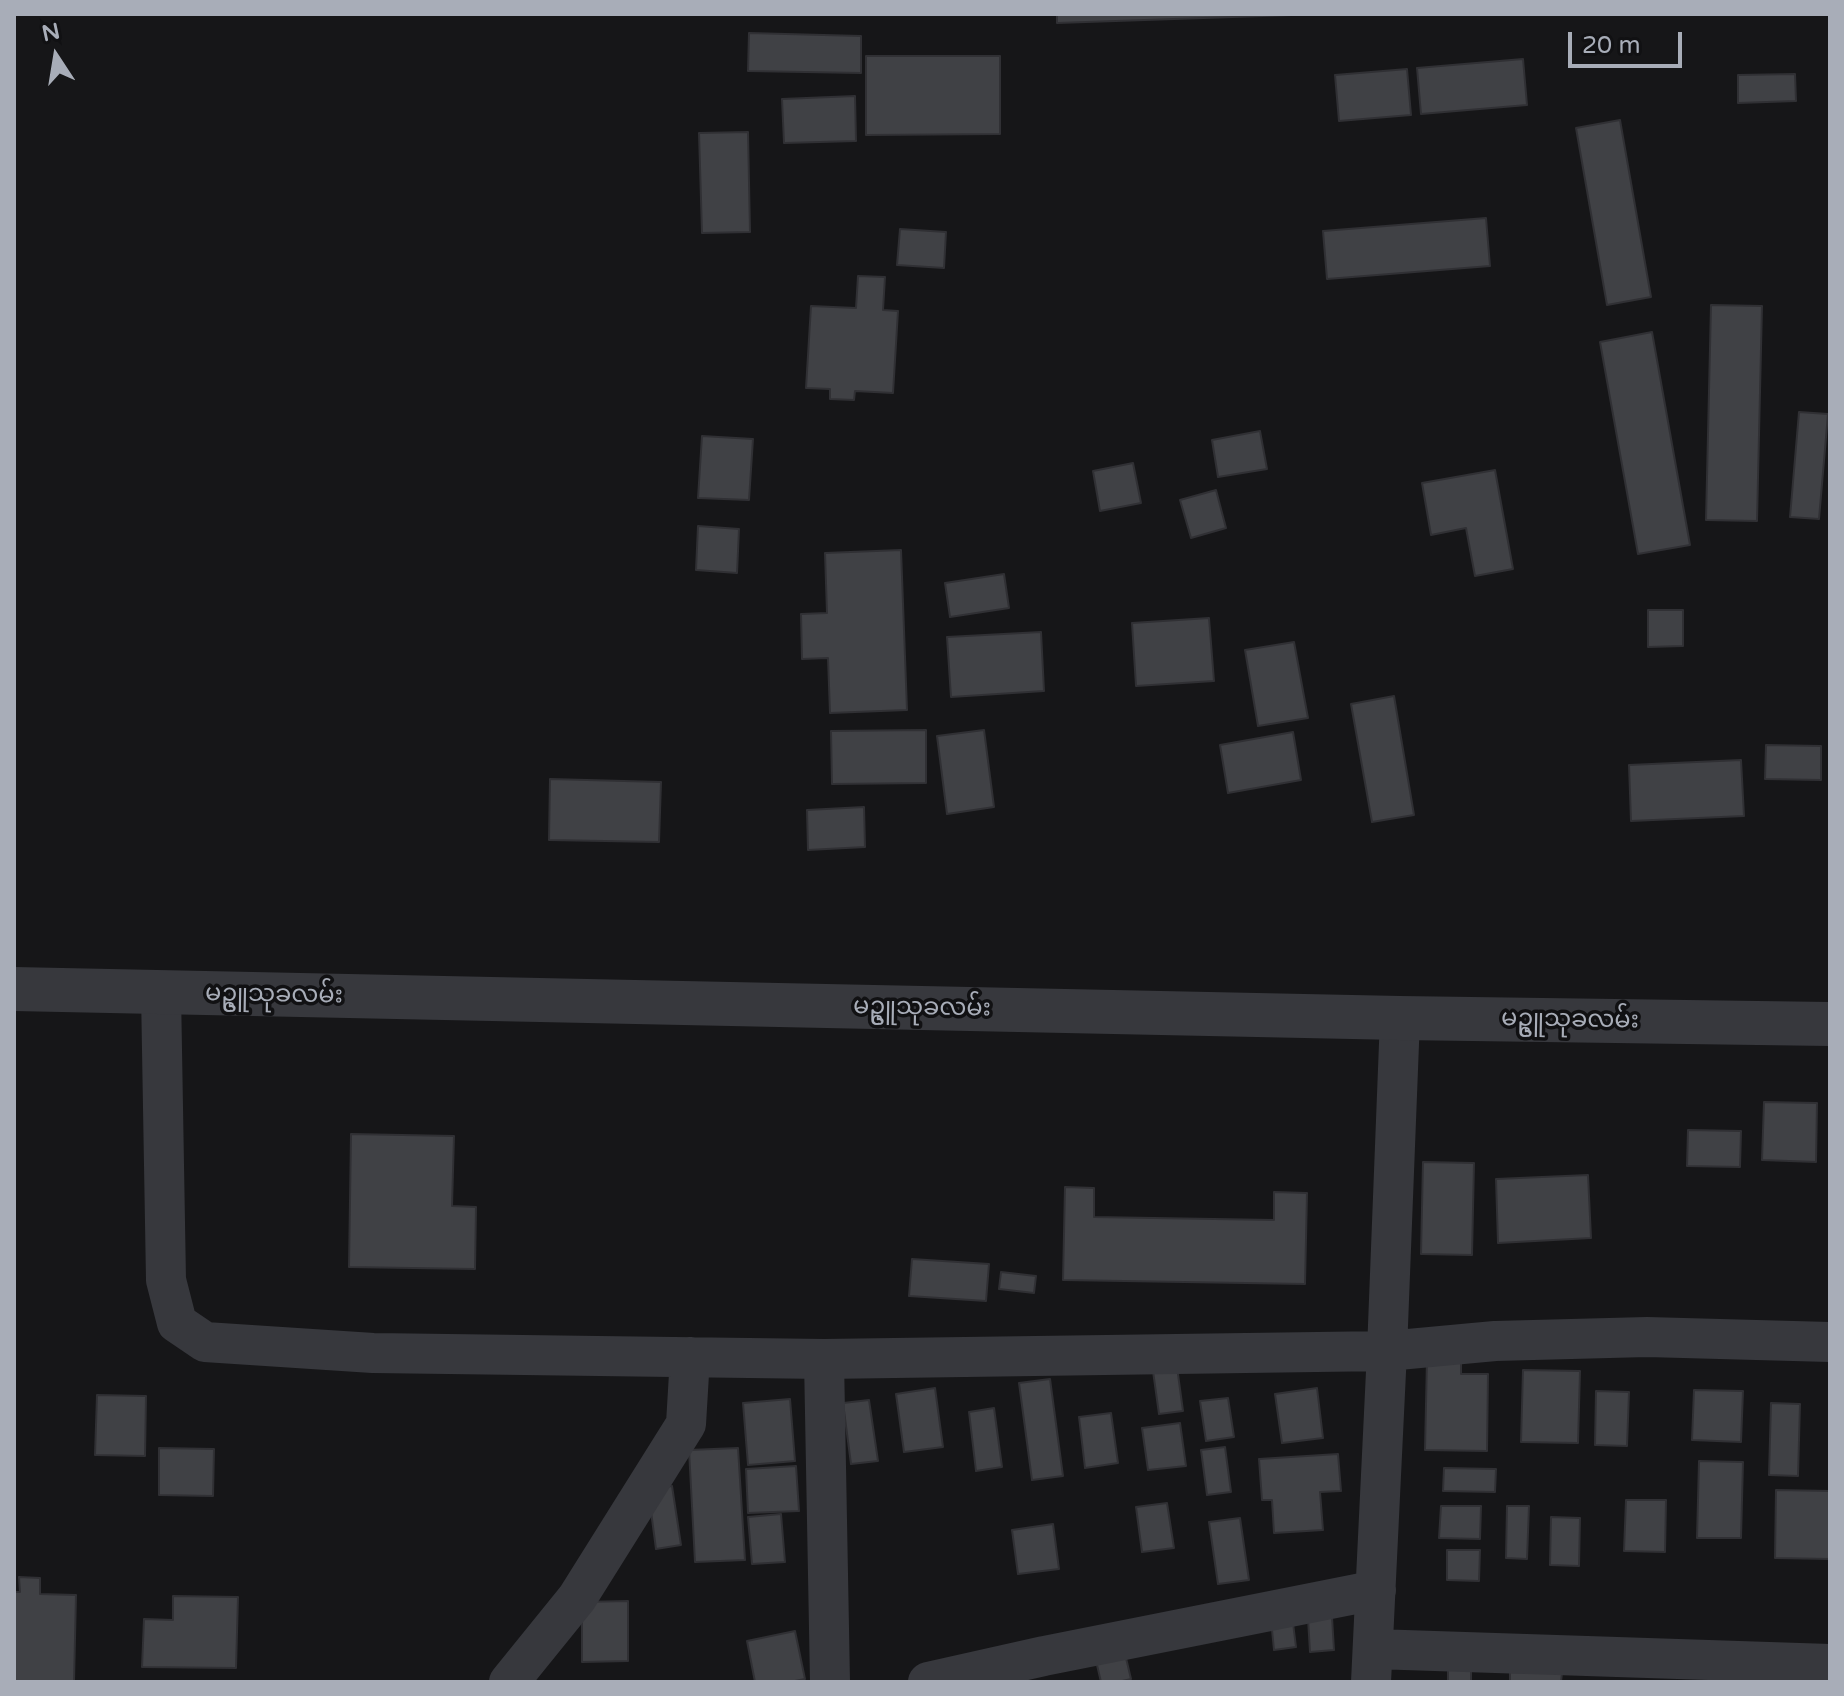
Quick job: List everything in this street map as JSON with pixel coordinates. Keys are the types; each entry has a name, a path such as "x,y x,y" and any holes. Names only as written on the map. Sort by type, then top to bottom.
{"street":[{"name":"မဥ္ဇူသုခလမ်း","path":"14,989 1830,1024"},
{"path":"161,992 166,1280 177,1323 205,1342 373,1353 824,1359 1387,1351 1495,1341 1647,1337 1830,1342"},
{"path":"1400,1018 1372,1666 1830,1664"},
{"path":"509,1682 577,1598 686,1424 690,1357"},
{"path":"824,1359 830,1682"},
{"path":"928,1682 1376,1590"}],"building":[{"path":"1057,14 1292,14 1292,15 1057,23"},
{"path":"749,33 861,36 861,73 748,71"},
{"path":"866,56 1000,56 1000,134 866,135"},
{"path":"1523,59 1527,105 1421,114 1417,68"},
{"path":"1407,69 1411,115 1339,121 1335,75"},
{"path":"1795,74 1796,101 1738,103 1738,75"},
{"path":"855,96 856,141 784,143 782,99"},
{"path":"1620,120 1651,297 1607,305 1576,128"},
{"path":"748,132 750,232 702,233 699,133"},
{"path":"1486,218 1490,266 1327,279 1323,231"},
{"path":"900,229 946,232 944,268 897,265"},
{"path":"858,276 885,277 883,310 898,311 893,393 855,391 854,400 830,399 830,389 806,388 811,306 856,308"},
{"path":"1711,305 1762,306 1757,521 1706,520"},
{"path":"1652,332 1690,545 1638,554 1600,342"},
{"path":"1799,412 1828,414 1819,519 1790,517"},
{"path":"1260,431 1267,469 1218,477 1212,440"},
{"path":"702,436 753,439 749,500 698,498"},
{"path":"1133,463 1141,503 1100,511 1093,471"},
{"path":"1495,470 1513,569 1475,576 1466,528 1431,535 1422,483"},
{"path":"1216,490 1226,528 1191,538 1180,500"},
{"path":"698,526 739,529 737,573 696,570"},
{"path":"901,550 907,710 830,713 828,658 802,659 801,614 827,613 825,553"},
{"path":"1004,574 1009,608 950,617 945,583"},
{"path":"1648,610 1683,610 1683,646 1648,647"},
{"path":"1209,618 1214,681 1136,686 1132,623"},
{"path":"1041,632 1044,691 951,697 947,637"},
{"path":"1294,642 1308,718 1258,726 1245,650"},
{"path":"1394,696 1414,815 1372,822 1351,704"},
{"path":"926,730 926,783 832,784 831,731"},
{"path":"984,730 994,807 947,814 937,736"},
{"path":"1293,732 1301,780 1228,793 1220,745"},
{"path":"1766,745 1821,746 1821,780 1765,779"},
{"path":"1741,760 1744,816 1631,821 1629,765"},
{"path":"550,779 661,782 659,842 549,840"},
{"path":"864,807 865,847 808,850 807,810"},
{"path":"1764,1102 1817,1103 1816,1162 1762,1160"},
{"path":"1688,1130 1741,1131 1740,1167 1687,1166"},
{"path":"351,1134 454,1136 452,1206 476,1207 475,1269 349,1267"},
{"path":"1423,1162 1474,1163 1472,1255 1421,1254"},
{"path":"1588,1175 1591,1238 1498,1243 1496,1179"},
{"path":"1065,1187 1094,1188 1094,1217 1274,1220 1274,1192 1307,1193 1305,1284 1063,1280"},
{"path":"912,1259 989,1264 986,1301 909,1296"},
{"path":"1001,1272 1036,1276 1034,1293 999,1289"},
{"path":"1427,1359 1461,1360 1461,1374 1488,1374 1487,1451 1425,1450"},
{"path":"1177,1367 1183,1411 1159,1414 1153,1371"},
{"path":"1523,1370 1580,1371 1578,1443 1521,1442"},
{"path":"1050,1379 1063,1476 1032,1480 1019,1383"},
{"path":"935,1388 943,1447 904,1452 896,1394"},
{"path":"1317,1388 1323,1438 1282,1443 1275,1394"},
{"path":"1694,1390 1743,1391 1741,1442 1692,1440"},
{"path":"1596,1391 1629,1392 1627,1446 1595,1445"},
{"path":"97,1395 146,1396 145,1456 95,1455"},
{"path":"1228,1398 1234,1437 1206,1441 1200,1401"},
{"path":"790,1399 795,1461 748,1465 743,1403"},
{"path":"869,1400 878,1461 851,1464 843,1403"},
{"path":"1771,1403 1800,1404 1798,1476 1769,1475"},
{"path":"994,1408 1002,1467 976,1471 969,1412"},
{"path":"1111,1413 1118,1463 1085,1468 1079,1417"},
{"path":"1180,1423 1186,1466 1148,1470 1142,1428"},
{"path":"1225,1447 1231,1492 1207,1495 1201,1450"},
{"path":"159,1448 214,1449 213,1496 159,1495"},
{"path":"738,1448 745,1560 695,1562 689,1450"},
{"path":"1338,1454 1341,1491 1320,1492 1323,1530 1274,1533 1272,1500 1262,1500 1259,1459"},
{"path":"1699,1461 1743,1462 1741,1538 1697,1538"},
{"path":"796,1466 799,1511 748,1513 746,1469"},
{"path":"1444,1468 1496,1469 1495,1492 1443,1491"},
{"path":"672,1486 681,1545 656,1549 648,1489"},
{"path":"1776,1490 1830,1491 1830,1559 1775,1558"},
{"path":"1626,1500 1666,1500 1665,1552 1624,1551"},
{"path":"1167,1503 1174,1548 1142,1552 1136,1507"},
{"path":"1441,1506 1481,1506 1480,1539 1439,1538"},
{"path":"1507,1506 1529,1506 1527,1559 1506,1558"},
{"path":"781,1514 785,1562 752,1564 748,1517"},
{"path":"1551,1517 1580,1518 1579,1566 1550,1565"},
{"path":"1240,1518 1249,1580 1218,1584 1209,1522"},
{"path":"1053,1524 1059,1569 1018,1574 1012,1530"},
{"path":"1447,1550 1480,1550 1479,1581 1447,1580"},
{"path":"19,1577 40,1578 40,1594 76,1595 74,1682 14,1681 14,1592 20,1592"},
{"path":"173,1596 238,1597 236,1668 142,1667 144,1619 173,1620"},
{"path":"628,1601 628,1661 582,1662 582,1602"},
{"path":"1331,1601 1334,1650 1310,1652 1307,1602"},
{"path":"1291,1607 1296,1647 1274,1650 1270,1610"},
{"path":"795,1631 805,1679 755,1682 747,1641"},
{"path":"1122,1641 1131,1679 1101,1682 1093,1648"},
{"path":"1448,1667 1471,1668 1471,1682 1448,1682"},
{"path":"1510,1672 1562,1673 1561,1682 1510,1682"}]}
